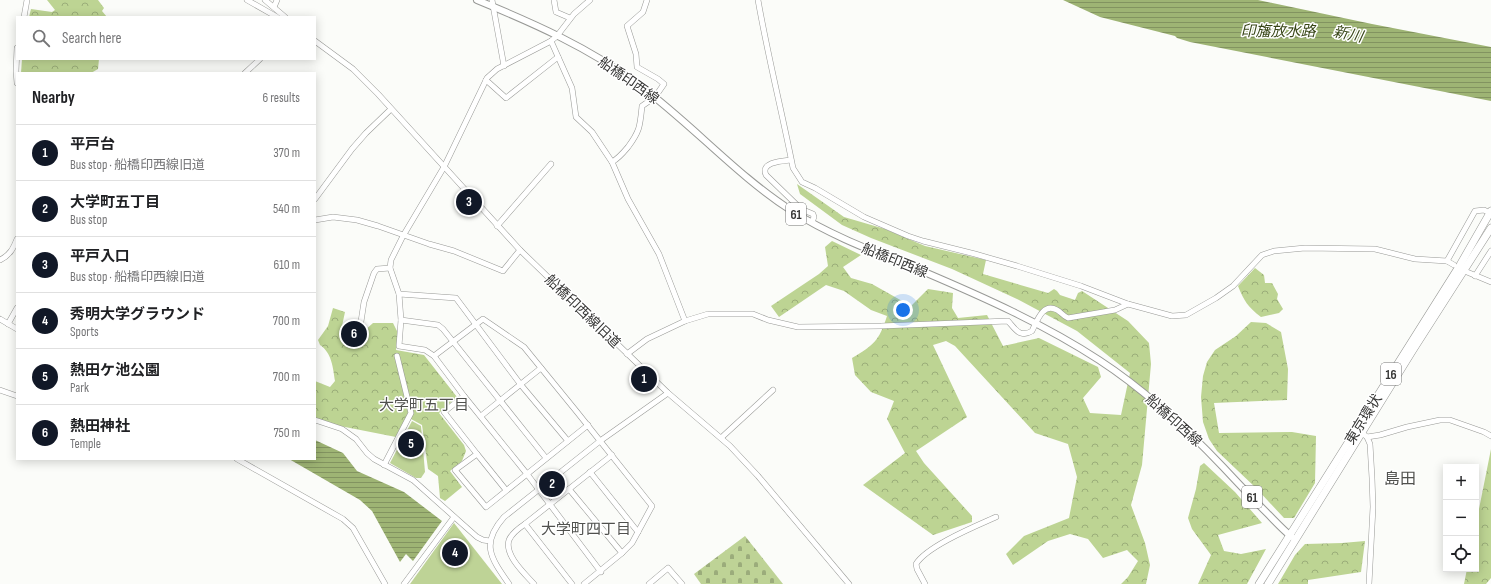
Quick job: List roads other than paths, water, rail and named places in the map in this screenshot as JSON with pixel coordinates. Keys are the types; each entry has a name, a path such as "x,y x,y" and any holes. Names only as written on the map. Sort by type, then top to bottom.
{"highway":[{"name":"東京環状","path":"1259,584 1289,535 1353,441 1364,435 1395,374 1490,212"},
{"name":"東京環状","path":"1268,584 1296,540 1353,441 1491,228"}],"main road":[{"name":"船橋印西線","path":"477,0 492,3 611,65 655,97 751,182 792,211 865,248 967,290 1036,324 1099,360 1139,389 1182,426 1289,535 1296,540"}],"street":[{"path":"24,16 27,0"},
{"path":"247,0 275,16"},
{"path":"265,0 285,16"},
{"path":"274,7 277,0"},
{"path":"554,0 556,12 570,18"},
{"path":"590,0 570,18 557,36 551,41 497,69 486,80 444,167 403,236 391,260 390,268 399,294 401,320 399,346 425,350 434,356 527,474 601,572"},
{"path":"612,162 618,159 637,136 641,123 642,106 655,97 664,84 637,66 636,54 627,26 644,12 647,0"},
{"path":"758,0 766,46 793,168 802,182 864,217 908,236 924,242 975,254 1053,277 1128,304 1172,316 1186,315 1233,286 1262,254 1280,249 1375,249 1415,259 1447,262 1454,265"},
{"path":"492,3 504,66"},
{"path":"551,41 572,88 576,117 592,132 612,162 628,199 659,254 685,321"},
{"name":"船橋印西線旧道","path":"316,42 352,69 392,108 520,250 668,393 721,438 758,476 849,584"},
{"path":"486,80 506,98 558,57"},
{"path":"16,60 16,72"},
{"path":"246,72 259,60"},
{"path":"316,198 366,133 392,108"},
{"path":"791,160 768,165 764,172 801,209 813,214 814,217 812,222"},
{"path":"497,226 551,164"},
{"path":"1447,262 1476,211 1484,210 1490,212"},
{"path":"316,220 333,217 357,220 378,226 403,236 454,251 503,271 520,250"},
{"path":"0,260 9,254 14,248 16,242"},
{"path":"1475,276 1491,251"},
{"path":"360,328 364,302 374,273 377,269 390,268"},
{"path":"1467,272 1491,282"},
{"path":"399,294 456,298 521,385 568,441"},
{"path":"627,354 647,339 685,321 708,314 753,314 768,320 798,327 881,326 1008,321 1018,333 1023,334 1032,331 1044,310 1049,308 1057,310 1068,318 1115,310 1128,304"},
{"path":"8,324 16,310"},
{"path":"0,319 16,328"},
{"path":"434,356 483,319 524,347 652,506 632,543 601,572 584,584"},
{"path":"401,320 438,325 454,341 546,458"},
{"path":"384,465 411,413 397,356"},
{"path":"481,416 541,368"},
{"path":"0,390 16,396"},
{"path":"721,438 773,390"},
{"path":"509,584 494,563 490,541 496,526 504,517 600,441 668,393"},
{"path":"464,396 444,412 506,490"},
{"path":"316,420 342,429 356,439 374,459 412,480 476,537 490,541"},
{"path":"1369,584 1373,507 1371,450 1364,435 1380,435 1407,426 1440,420 1450,420 1491,436"},
{"path":"477,454 456,470 486,507 588,425"},
{"path":"534,584 513,559 508,546 509,540 524,524 612,455"},
{"path":"239,460 343,519 353,528 385,584"},
{"path":"590,472 638,532"},
{"path":"569,489 622,553"},
{"path":"404,584 454,517"},
{"path":"925,584 917,570 916,564 923,555 942,543 996,517"},
{"path":"524,524 572,584"},
{"path":"649,584 668,568 682,584"}],"water":[{"name":"印旛放水路","path":"1063,0 1258,0 1491,47 1491,101 1190,42 1175,36 1100,17"},
{"path":"316,440 343,453 357,471 404,492 442,521 413,561 406,554 400,562 372,511 360,500 291,460 316,460"}],"place":[{"name":"平戸入口","path":"469,202"},
{"name":"熱田神社","path":"354,334"},
{"name":"平戸台","path":"644,379"},
{"name":"熱田ケ池公園","path":"411,444"},
{"name":"大学町五丁目","path":"552,484"},
{"name":"秀明大学グラウンド","path":"455,553"}],"district":[{"name":"大学町五丁目","path":"424,405"},
{"name":"島田","path":"1400,478"},
{"name":"大学町四丁目","path":"586,529"}],"water label":[{"name":"新川","path":"1348,34"}]}
